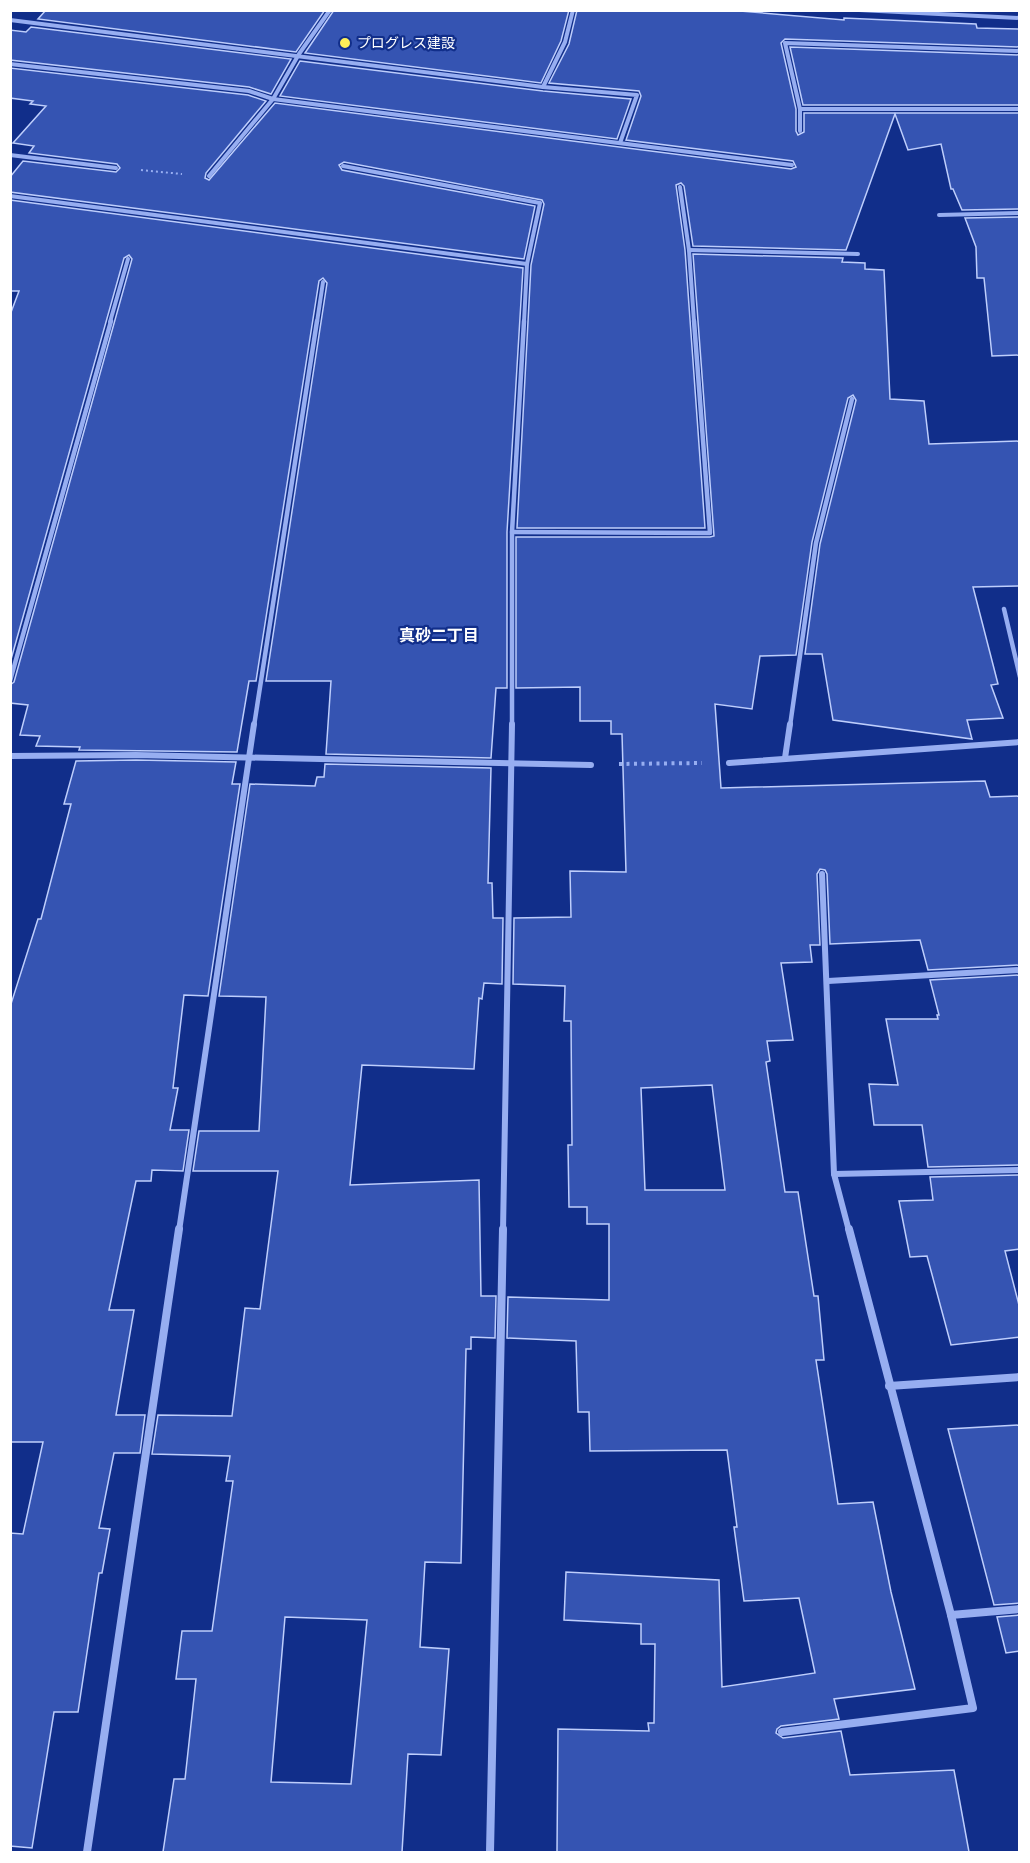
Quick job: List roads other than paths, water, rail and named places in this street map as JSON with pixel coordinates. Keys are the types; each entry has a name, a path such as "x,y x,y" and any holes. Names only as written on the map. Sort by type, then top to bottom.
{"street":[{"path":"209,177 273,99 298,54 330,10"},
{"path":"543,87 565,42 573,10"},
{"path":"859,10 1020,18"},
{"path":"10,20 298,54 543,87 637,95 620,143"},
{"path":"800,131 800,110 785,43 1020,51"},
{"path":"10,64 249,91 273,99 792,165"},
{"path":"800,110 1020,109"},
{"path":"10,155 116,168"},
{"path":"343,166 540,203 527,264 512,532 512,764 490,1852"},
{"path":"512,532 710,533 689,250 680,188"},
{"path":"10,196 527,264"},
{"path":"939,215 1020,213"},
{"path":"689,250 858,254"},
{"path":"10,681 128,259"},
{"path":"87,1852 249,759 323,282"},
{"path":"785,758 816,543 852,399"},
{"path":"1004,609 1020,677"},
{"path":"729,763 1020,742"},
{"path":"10,756 136,755 591,765"},
{"path":"782,1732 973,1708 951,1616 834,1174 822,874"},
{"path":"828,981 1020,970"},
{"path":"834,1174 1020,1170"},
{"path":"889,1386 1020,1377"},
{"path":"951,1616 1020,1609"}],"place":[{"name":"プログレス建設","path":"345,43"}],"district":[{"name":"真砂二丁目","path":"439,635"}]}
